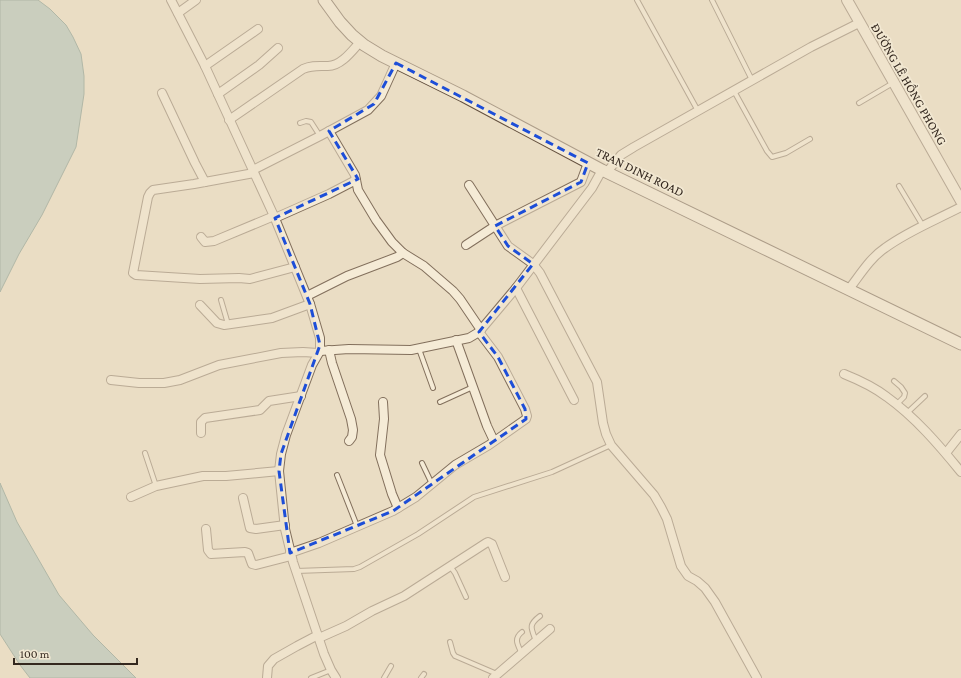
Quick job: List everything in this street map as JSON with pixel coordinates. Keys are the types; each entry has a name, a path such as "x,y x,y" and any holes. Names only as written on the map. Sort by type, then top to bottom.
{"main road":[{"name":"TRAN DINH ROAD","path":"324,0 340,22 360,42 396,63 463,96 588,163 849,289 917,324 961,344"}],"street":[{"path":"171,0 205,66 275,217 308,300 320,338 319,352 312,365 302,396 286,435 281,454 279,471 285,525 291,555 318,636 331,670 336,678"},
{"path":"178,13 196,0"},
{"name":"ĐƯỜNG LÊ HỒNG PHONG","path":"847,0 961,201"},
{"path":"111,380 138,383 164,383 180,380 219,365 281,353 319,352 349,349 411,350 469,338 480,331 516,288 605,171 622,155 810,47 860,23"},
{"path":"205,66 258,29"},
{"path":"229,120 303,69 314,65 329,66 339,62 360,42"},
{"path":"218,94 259,65 278,48"},
{"path":"295,267 250,279 200,279 134,274 148,197 153,190 205,182 254,171 320,136 368,110 381,96 396,63"},
{"path":"162,93 205,182"},
{"path":"206,529 208,550 212,554 245,552 248,554 252,564 256,565 291,555 398,508 416,497 455,465 524,421 527,416 527,413 498,357 460,299 424,266 403,253 395,246 376,220 358,190 355,175 329,131"},
{"path":"466,245 495,226 581,182 588,163"},
{"path":"201,237 205,242 214,241 322,197 356,180"},
{"path":"469,185 508,246 533,264 540,273 597,382 603,423 611,445 654,495 667,519 681,566 688,576 697,580 716,602 757,678"},
{"path":"849,289 867,266 884,248 961,207"},
{"path":"200,304 216,323 228,325 272,318 308,300 347,276 397,257 403,253"},
{"path":"516,288 574,400"},
{"path":"456,340 487,426 494,441"},
{"path":"329,350 332,363 352,419 353,430 352,437 349,441"},
{"path":"844,374 875,389 897,405 946,453 961,472"},
{"path":"201,433 201,422 205,418 260,410 269,401 302,396"},
{"path":"383,402 384,419 380,455 398,508"},
{"path":"946,453 961,434"},
{"path":"131,497 156,486 203,476 226,476 279,471"},
{"path":"243,498 250,528 256,529 285,525"},
{"path":"267,678 268,666 274,659 318,636 346,626 372,611 404,596 488,542 492,544 505,577"},
{"path":"495,676 550,630"}],"lane":[{"path":"637,0 698,111"},
{"path":"712,0 752,80"},
{"path":"859,103 893,82"},
{"path":"734,91 767,151 772,157 786,153 810,139"},
{"path":"300,123 306,121 311,122 320,136"},
{"path":"899,186 923,226"},
{"path":"221,300 228,325"},
{"path":"419,349 433,388"},
{"path":"894,382 901,387 905,393 904,397 897,405"},
{"path":"440,402 473,387"},
{"path":"907,414 925,396"},
{"path":"296,571 360,567 418,534 474,497 552,472 611,445"},
{"path":"145,453 156,486"},
{"path":"422,463 432,484"},
{"path":"337,475 357,526"},
{"path":"450,566 455,573 466,597"},
{"path":"536,642 531,626 533,621 540,616"},
{"path":"522,632 517,636 517,638 522,654"},
{"path":"450,642 455,656 495,676"},
{"path":"384,678 391,666"},
{"path":"311,678 331,670"}],"highlighted area":[{"path":"396,63 588,163 581,182 495,226 508,246 533,264 479,332 498,357 525,409 526,419 393,511 290,553 279,471 281,454 320,345 310,304 275,218 358,179 329,131 374,104"}],"water":[{"path":"0,0 38,0 50,9 66,25 81,54 84,76 84,94 76,147 42,215 19,254 0,292"},
{"path":"0,483 17,522 59,595 93,635 136,678 30,678 20,665 0,634"}]}
